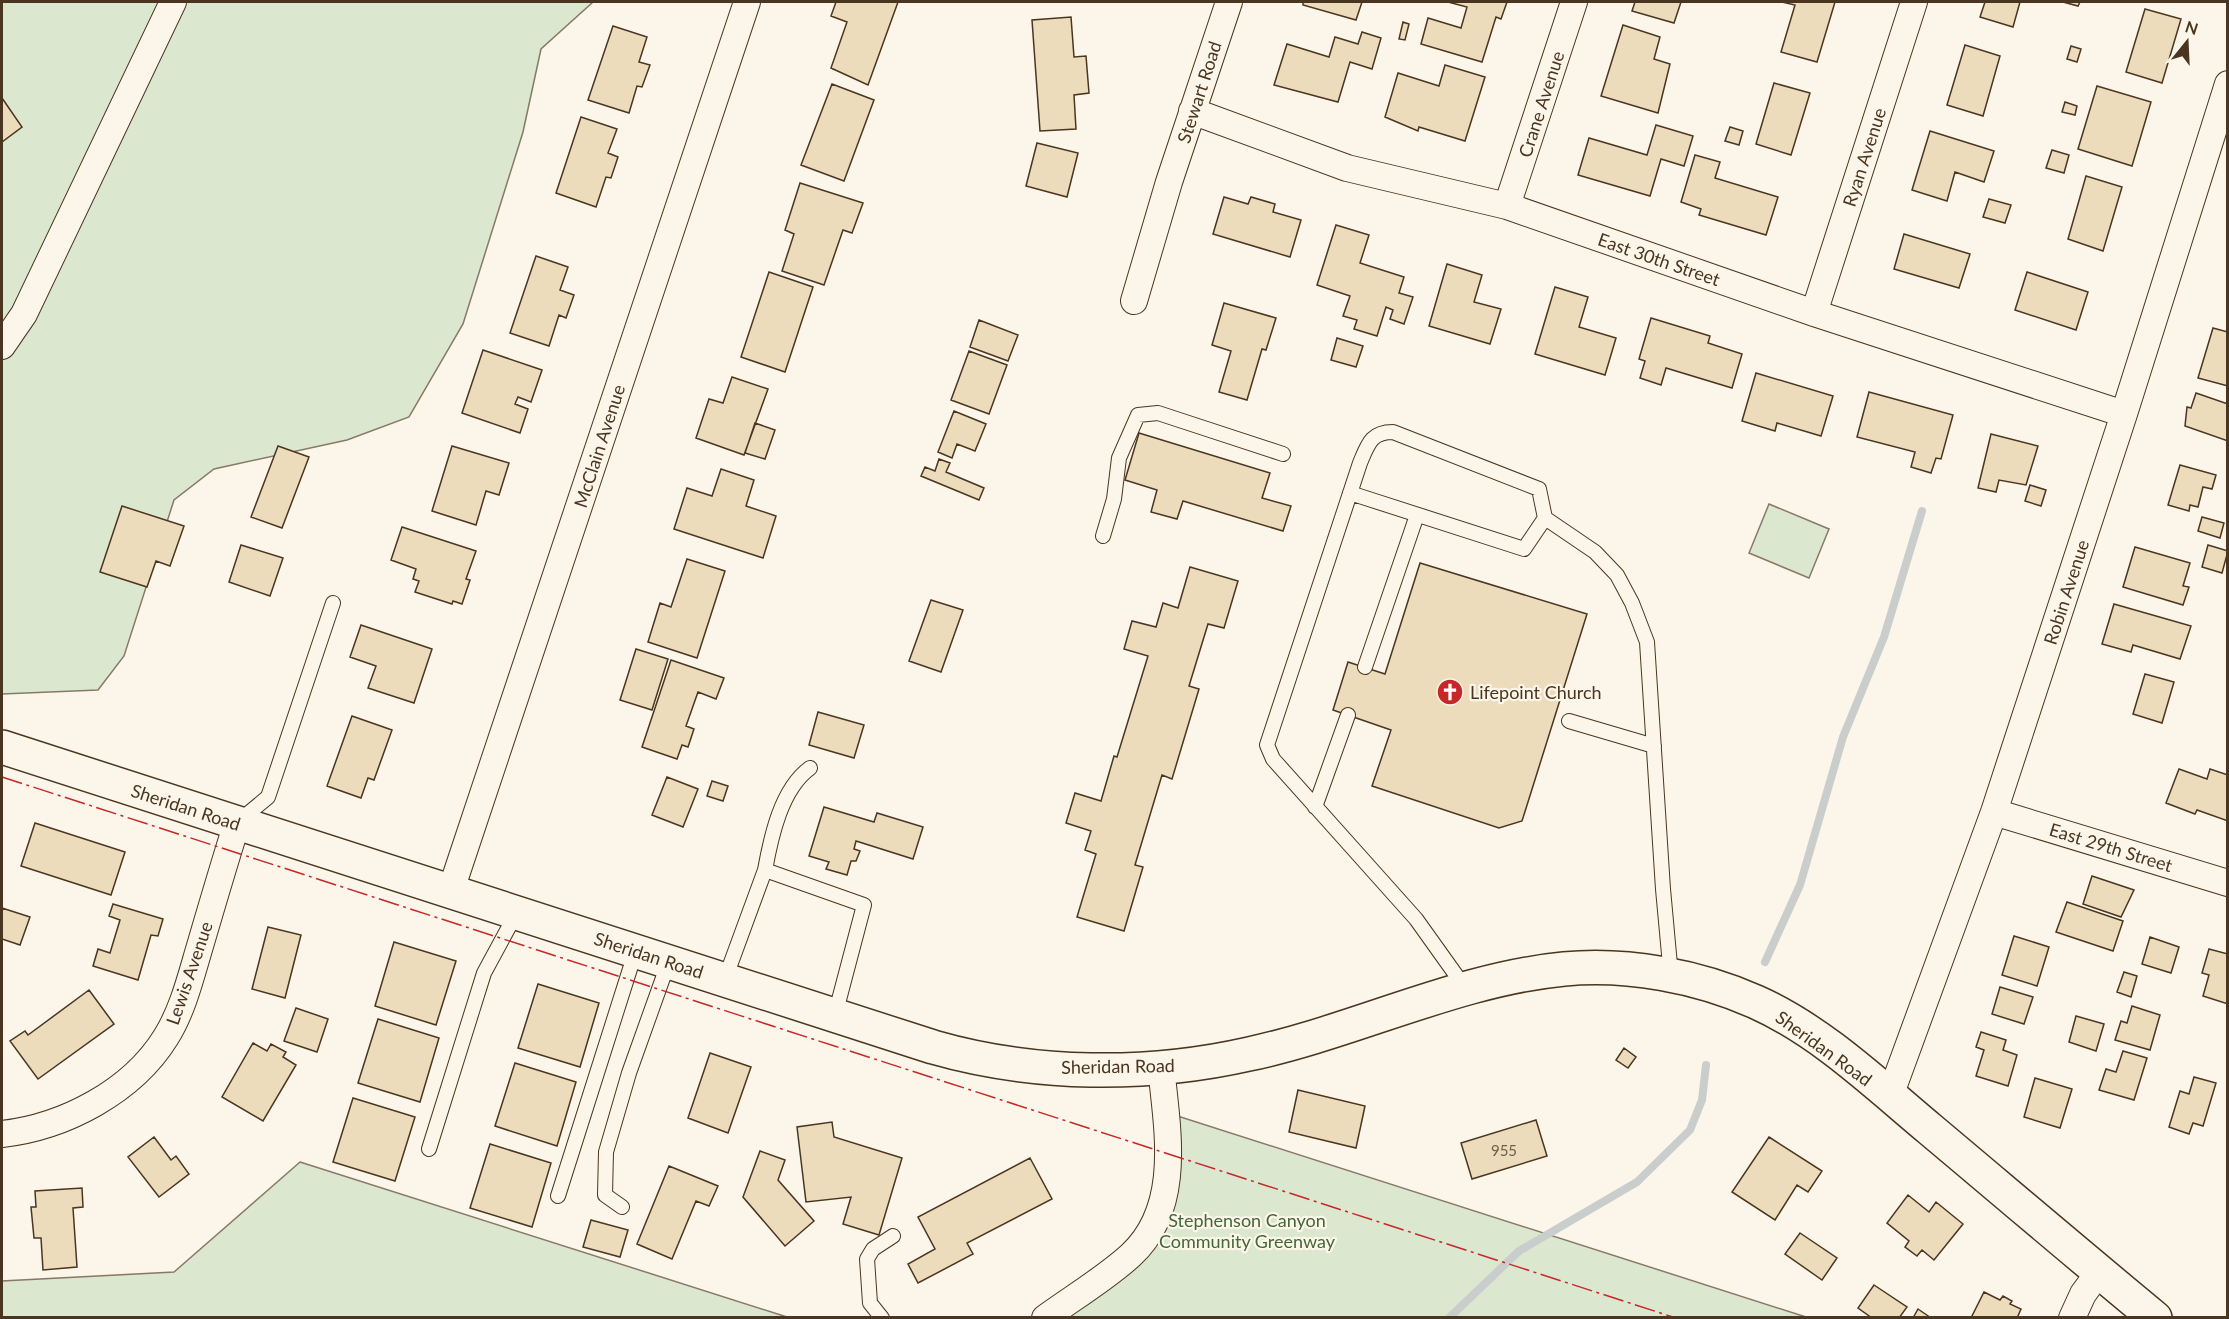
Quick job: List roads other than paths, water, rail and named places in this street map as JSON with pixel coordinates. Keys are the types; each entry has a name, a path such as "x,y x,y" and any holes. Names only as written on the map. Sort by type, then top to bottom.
{"main road":[{"name":"Sheridan Road","path":"2,747 961,1055 1014,1065 1089,1069 1161,1067 1217,1061 1254,1053 1467,990 1562,969 1616,968 1671,976 1713,986 1786,1017 1890,1096 2156,1317"}],"street":[{"path":"2,346 24,314 173,2"},
{"name":"McClain Avenue","path":"451,890 747,2"},
{"name":"Stewart Road","path":"1134,301 1169,182 1228,2"},
{"name":"Crane Avenue","path":"1507,206 1574,2"},
{"name":"Ryan Avenue","path":"1814,313 1914,2"},
{"name":"Robin Avenue","path":"1890,1096 1994,812 2124,414 2228,84"},
{"name":"East 30th Street","path":"1192,111 1347,168 1507,206 1814,313 2124,414"},
{"name":"East 29th Street","path":"1994,812 2228,883"},
{"name":"Lewis Avenue","path":"2,1134 20,1132 57,1121 91,1106 124,1084 166,1037 191,976 237,823"},
{"path":"1046,1317 1131,1255 1144,1241 1164,1200 1169,1173 1161,1067"},
{"path":"2072,1317 2083,1294 2100,1272"}],"lane":[{"path":"1103,536 1114,499 1119,458 1138,415 1158,413 1283,454"},
{"path":"1467,990 1416,919 1273,759 1267,745 1370,438 1381,432 1393,432 1539,489 1545,518 1595,552 1617,575 1632,603 1647,642 1671,976"},
{"path":"1350,493 1524,549 1545,518"},
{"path":"1365,667 1418,515"},
{"path":"237,823 268,797 333,603"},
{"path":"1316,807 1348,715"},
{"path":"1569,721 1654,746"},
{"path":"725,979 765,870 770,846 785,802 801,775 810,768"},
{"path":"765,870 864,905 835,1015"},
{"path":"429,1149 484,973 517,912"},
{"path":"558,1196 636,950"},
{"path":"622,1207 604,1195 606,1152 629,1073 669,961"},
{"path":"882,1317 870,1303 867,1259 873,1249 893,1236"}],"waterway":[{"path":"1765,962 1800,885 1843,737 1884,637 1922,511"},
{"path":"1449,1318 1519,1251 1637,1182 1690,1130 1702,1100 1706,1065"}],"place":[{"name":"Lifepoint Church","path":"1450,692"}],"park label":[{"name":"Stephenson Canyon Community Greenway","path":"1247,1230"}]}
